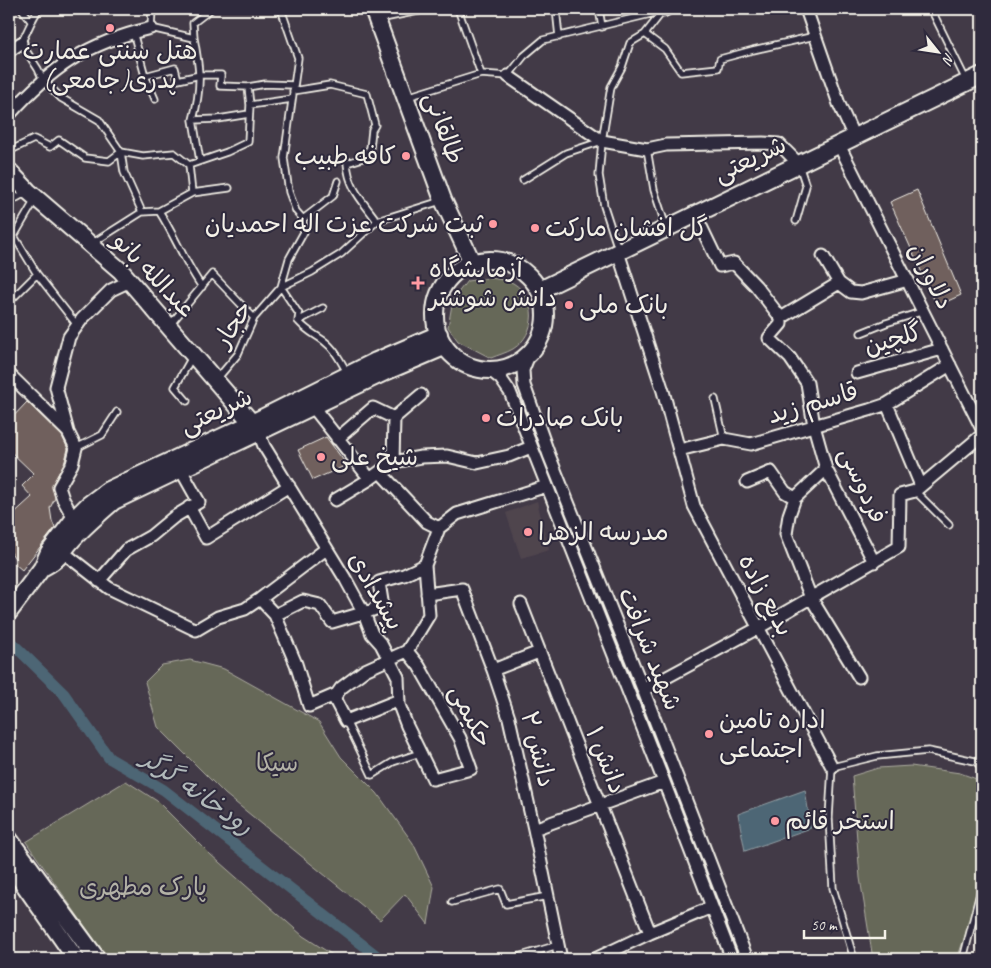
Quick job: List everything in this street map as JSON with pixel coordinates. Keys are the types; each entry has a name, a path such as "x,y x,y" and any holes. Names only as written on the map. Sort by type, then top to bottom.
{"main road":[{"name":"طالقانی","path":"375,14 443,200 472,262"},
{"name":"شریعتی","path":"540,290 666,227 977,79"},
{"name":"عبدالله بانو","path":"9,171 32,195 121,271 255,428"},
{"path":"488,259 504,261 518,267 531,277 540,290 545,307 545,324 539,341 529,355 511,366 491,371 471,367 454,357 441,340 435,323 436,304 442,286 455,272 472,262 488,259"},
{"name":"شریعتی","path":"38,573 55,562 69,543 114,501 181,470 348,374 441,340"},
{"name":"شریعتی","path":"38,573 49,552 74,519 88,504 108,490 255,428 313,407 385,372 441,340"},
{"path":"9,612 38,573"},
{"path":"9,839 97,959"},
{"path":"9,863 76,959"}],"street":[{"path":"806,9 839,104 854,137"},
{"path":"9,115 43,80 88,49 133,32 151,28"},
{"path":"9,51 21,43"},
{"path":"508,76 602,141 646,149 666,145 763,142 779,144 799,164"},
{"name":"دلاوران","path":"839,145 982,429"},
{"path":"694,214 720,266 734,263 756,286 781,318 839,283"},
{"name":"بدیع زاده","path":"618,252 663,391 694,506 832,767"},
{"path":"823,256 839,283 851,292 861,293 908,280"},
{"path":"74,519 59,487 72,464 76,448 68,432 56,387 69,337 77,325 112,290 130,281"},
{"name":"فردوسی","path":"781,318 781,324 769,338 790,358 807,383 814,426 826,468 874,562"},
{"name":"گلچین","path":"857,373 942,349"},
{"name":"شهید شرافت","path":"529,355 523,370 524,385 571,514 643,690 746,959"},
{"name":"قاسم زید","path":"679,450 724,439 751,444 887,404 950,365"},
{"name":"شهید شرافت","path":"491,371 501,379 510,392 732,959"},
{"path":"9,374 68,432"},
{"path":"393,462 394,418 421,395"},
{"path":"887,404 918,488"},
{"path":"313,407 336,439 427,522 439,528"},
{"path":"336,439 373,408 394,418"},
{"name":"پیشدادی","path":"255,428 264,446 346,580 364,613 372,634 381,644 398,677 399,705 407,726 434,780"},
{"path":"643,690 758,628 899,547 900,495 918,488 982,435"},
{"path":"335,500 393,462 421,457 447,456 477,463 509,456 531,447"},
{"path":"826,468 795,498 788,515 786,534 811,598 859,677"},
{"path":"98,581 126,550 152,536 174,517 199,502 181,470"},
{"path":"747,482 771,472 785,492 795,498"},
{"path":"189,507 206,538 289,486"},
{"path":"399,700 346,721 334,698 341,688 365,670 407,651 428,615 425,565 439,528 457,514 547,486"},
{"path":"63,552 108,588 196,630 218,617 245,609 260,600 326,549"},
{"path":"275,615 303,602 320,606 332,622 373,610 382,601 379,582 404,575 425,565"},
{"name":"دانش ۲","path":"427,594 462,589 493,670 509,718 561,959"},
{"path":"260,600 275,615 296,664 309,706 337,694"},
{"name":"دانش ۱","path":"521,604 650,933"},
{"name":"حکیمی","path":"407,651 419,666 460,738 471,769 434,780"},
{"path":"493,670 539,652"},
{"path":"534,829 664,782"},
{"path":"596,959 650,933 712,907"}],"lane":[{"path":"22,9 30,21 30,28 21,43 43,80 61,98 99,120 121,152 124,172 142,212"},
{"path":"30,21 39,9"},
{"path":"152,9 151,28 194,38"},
{"path":"200,161 193,120 198,100 200,75 193,23 211,9"},
{"path":"281,9 298,58 284,158 289,192 296,211 303,219 304,232 289,259 281,287 299,314 298,321 307,332 325,342 337,354 348,374"},
{"path":"375,14 428,9"},
{"path":"458,9 481,74"},
{"path":"556,9 559,37"},
{"path":"599,9 602,27"},
{"path":"931,9 977,79"},
{"path":"406,97 481,74 508,76 524,56 543,40 602,27 664,10"},
{"path":"618,252 604,206 599,175 602,141 611,87 622,67 630,44 645,34 664,10"},
{"path":"133,32 145,76 155,99"},
{"path":"645,34 665,49 681,72 718,68 720,60 753,50 816,36"},
{"path":"145,76 175,68 178,80 200,75 221,75 220,86 248,87 265,84 294,88 330,85 366,94 375,125 370,148 363,158 347,163 348,176 354,190 377,221"},
{"path":"189,165 227,152 248,142 250,105 248,87"},
{"path":"250,105 292,99"},
{"path":"193,120 218,119 249,114"},
{"path":"9,151 34,139 50,147 60,140 85,158 109,161 121,152 143,156 174,153 189,165 192,193"},
{"path":"523,180 566,153 602,141"},
{"path":"646,149 654,190 666,227"},
{"path":"796,221 806,186 799,164"},
{"path":"303,219 333,196 338,181"},
{"path":"91,245 142,212 159,211 192,193 229,188"},
{"path":"9,202 32,195"},
{"path":"32,195 14,236 37,274 77,325"},
{"path":"281,287 312,272 341,254 377,221 443,200"},
{"path":"159,211 173,233 188,266 202,287"},
{"path":"9,302 37,274"},
{"path":"169,326 212,274 254,318"},
{"name":"حجار","path":"216,380 238,354 254,318 281,287"},
{"path":"298,321 323,308"},
{"path":"861,332 924,311"},
{"path":"187,401 176,387 193,354"},
{"path":"715,399 724,439"},
{"path":"76,448 102,435 117,412"},
{"path":"918,488 949,525"},
{"path":"346,721 372,775 393,762 420,753"},
{"path":"854,959 833,888 828,818 832,767 878,756 928,751 975,761 982,767"},
{"path":"963,959 982,885"},
{"path":"452,902 500,889 506,904 548,896"},
{"path":"512,959 558,945"}],"shaded area":[{"name":"مدرسه الزهرا","path":"537,501 549,550 521,558 506,513"}],"green space":[{"path":"490,278 511,282 521,290 527,298 531,316 527,334 521,342 513,349 491,358 458,341 448,327 453,299 467,281"},
{"name":"سیکا","path":"190,660 224,669 319,722 341,757 377,793 413,843 434,887 428,924 405,894 380,920 225,794 158,727 145,682 162,665"},
{"path":"911,766 960,773 982,781 982,873 969,924 957,959 873,959 860,878 852,776 878,768"},
{"name":"پارک مطهری","path":"126,781 157,801 211,855 303,936 339,959 165,959 162,955 158,959 108,959 26,842"}],"water":[{"name":"استخر قائم","path":"805,790 811,828 745,851 738,814"}],"building":[{"path":"917,190 961,295 937,306 890,202"},
{"path":"27,402 62,436 68,449 65,461 52,486 55,498 50,508 55,528 22,570 15,564 16,560 10,551 9,532 11,516 32,497 22,486 34,474 9,450 9,421"},
{"name":"شیخ علی","path":"326,437 347,465 313,480 298,450"}],"waterway":[{"name":"رودخانه گرگر","path":"9,640 64,694 109,758 164,790 381,959"}],"place":[{"name":"هتل سنتی عمارت پدری(جامعی)","path":"110,28"},
{"name":"کافه طبیب","path":"406,156"},
{"name":"ثبت شرکت عزت اله احمدیان","path":"493,224"},
{"name":"گل افشان مارکت","path":"535,228"},
{"name":"آزمایشگاه دانش شوشتر","path":"418,283"},
{"name":"بانک ملی","path":"569,305"},
{"name":"بانک صادرات","path":"486,418"},
{"name":"شیخ علی","path":"321,457"},
{"name":"مدرسه الزهرا","path":"528,532"},
{"name":"اداره تامین اجتماعی","path":"709,734"},
{"name":"استخر قائم","path":"775,821"}]}
